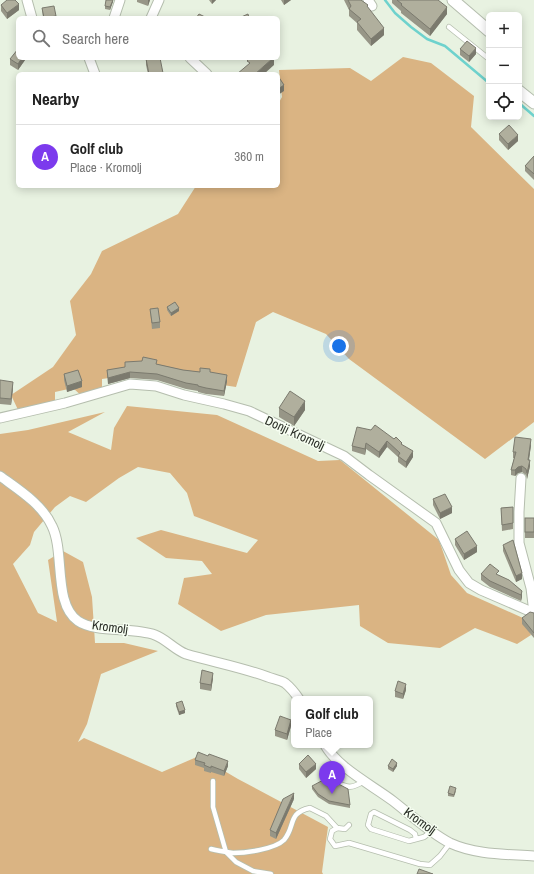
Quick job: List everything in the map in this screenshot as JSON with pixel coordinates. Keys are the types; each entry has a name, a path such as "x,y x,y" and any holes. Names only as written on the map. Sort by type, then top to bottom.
{"street":[{"path":"27,0 31,16"},
{"path":"115,16 120,0"},
{"path":"152,16 159,0"},
{"path":"453,0 486,28"},
{"path":"90,60 94,72"},
{"path":"192,60 205,72"},
{"path":"522,93 534,103"},
{"name":"Donji Kromolj","path":"0,418 65,403 130,384 156,386 249,412 344,456 436,523 459,570 469,584 534,613"},
{"name":"Kromolj","path":"0,476 36,504 52,526 58,545 63,598 68,609 78,621 96,628 134,630 155,635 184,653 260,674 284,683 297,696"},
{"path":"521,478 519,543 531,588 534,613"},
{"name":"Kromolj","path":"327,748 344,766 450,843 480,853 534,856"}],"lane":[{"path":"449,27 486,57"},
{"path":"213,781 213,807 226,852 236,862 253,871 271,874"},
{"path":"333,781 348,788 356,786 364,781"},
{"path":"211,849 235,853 265,849 280,843 285,838 296,813 310,808 326,816 337,828"},
{"path":"416,839 415,834 410,830 374,812 371,814 368,825 371,829 408,841 416,839 424,837 432,831"},
{"path":"348,825 345,829 337,828 332,831 330,836 331,842 335,846 349,843 420,864 430,865 440,856 450,843"}],"shaded area":[{"path":"403,57 431,63 474,96 471,127 534,189 534,422 485,459 349,359 326,334 273,312 256,322 236,387 190,380 153,372 102,379 102,396 85,399 73,388 55,392 55,406 20,414 11,395 53,367 76,335 70,301 91,274 102,251 178,214 195,188 280,188 280,100 282,97 279,70 350,68 371,81"},
{"path":"127,406 217,415 318,461 340,460 439,540 451,575 467,593 523,618 531,635 517,644 475,628 440,648 388,643 360,626 359,605 266,615 221,631 178,604 184,578 212,574 202,561 166,558 136,538 161,530 247,553 258,540 194,516 187,493 170,473 138,467 119,478 86,502 70,496 55,507 34,532 30,545 13,564 38,613 57,622 48,560 63,551 83,562 92,597 95,643 124,643 158,651 101,674 87,724 78,742 84,738 162,772 199,756 238,779 328,827 322,872 323,874 0,874 0,434 28,430 105,412 68,432 111,450 114,428"}],"building":[{"path":"7,0 15,0 19,4 7,13 1,5"},
{"path":"106,0 113,0 110,7 105,6"},
{"path":"348,0 361,0 368,5 367,6 384,28 371,39 357,22 361,19 349,9 351,6"},
{"path":"397,0 438,0 447,7 430,29"},
{"path":"54,6 56,16 44,16 42,8"},
{"path":"467,41 476,48 469,56 460,49"},
{"path":"16,52 16,60 21,60 18,64 10,59"},
{"path":"146,60 160,60 163,72 149,72"},
{"path":"271,60 257,72 239,72 250,63 247,61"},
{"path":"280,79 284,85 280,88"},
{"path":"509,125 518,135 508,144 499,134"},
{"path":"534,156 534,174 525,166"},
{"path":"175,302 179,308 171,313 167,307"},
{"path":"158,308 160,322 152,323 150,309"},
{"path":"143,357 157,360 156,364 183,370 200,372 200,368 210,369 210,372 227,375 224,391 186,383 157,374 130,372 108,378 107,370 125,367 125,362 142,361"},
{"path":"78,370 82,381 67,386 64,374"},
{"path":"0,380 13,382 11,399 0,398"},
{"path":"290,391 305,401 294,417 279,408"},
{"path":"375,425 394,439 396,437 402,443 401,444 413,451 406,462 398,456 400,453 387,441 379,452 366,443 365,449 352,446 357,427 371,430"},
{"path":"515,437 531,439 528,460 530,460 527,473 526,469 522,466 515,470 511,470 516,452 513,452"},
{"path":"445,494 452,507 440,513 433,499"},
{"path":"513,507 513,523 502,525 501,508"},
{"path":"525,518 534,518 534,532 525,532"},
{"path":"467,531 477,546 464,554 455,539"},
{"path":"513,540 522,573 516,576 503,545"},
{"path":"490,564 499,571 496,574 509,580 522,591 521,595 490,581 481,574"},
{"path":"530,612 534,613 534,633 522,618"},
{"path":"202,670 213,673 211,685 200,683"},
{"path":"398,681 406,684 403,694 395,691"},
{"path":"182,701 185,710 179,712 176,703"},
{"path":"280,716 291,720 287,734 275,730"},
{"path":"198,752 208,756 209,754 228,761 224,771 211,766 211,768 204,765 205,763 195,760"},
{"path":"308,755 316,764 306,772 299,764"},
{"path":"392,759 397,763 393,769 388,766"},
{"path":"327,778 348,789 350,805 329,801 318,794 312,786"},
{"path":"450,786 456,788 454,795 448,793"},
{"path":"294,793 276,833 270,830 283,799"},
{"path":"419,869 433,874 417,874"}],"waterway":[{"path":"385,0 395,13 411,27 427,39 445,46 486,80"},
{"path":"522,106 534,116"}],"place":[{"name":"Golf club","path":"332,794"}]}
